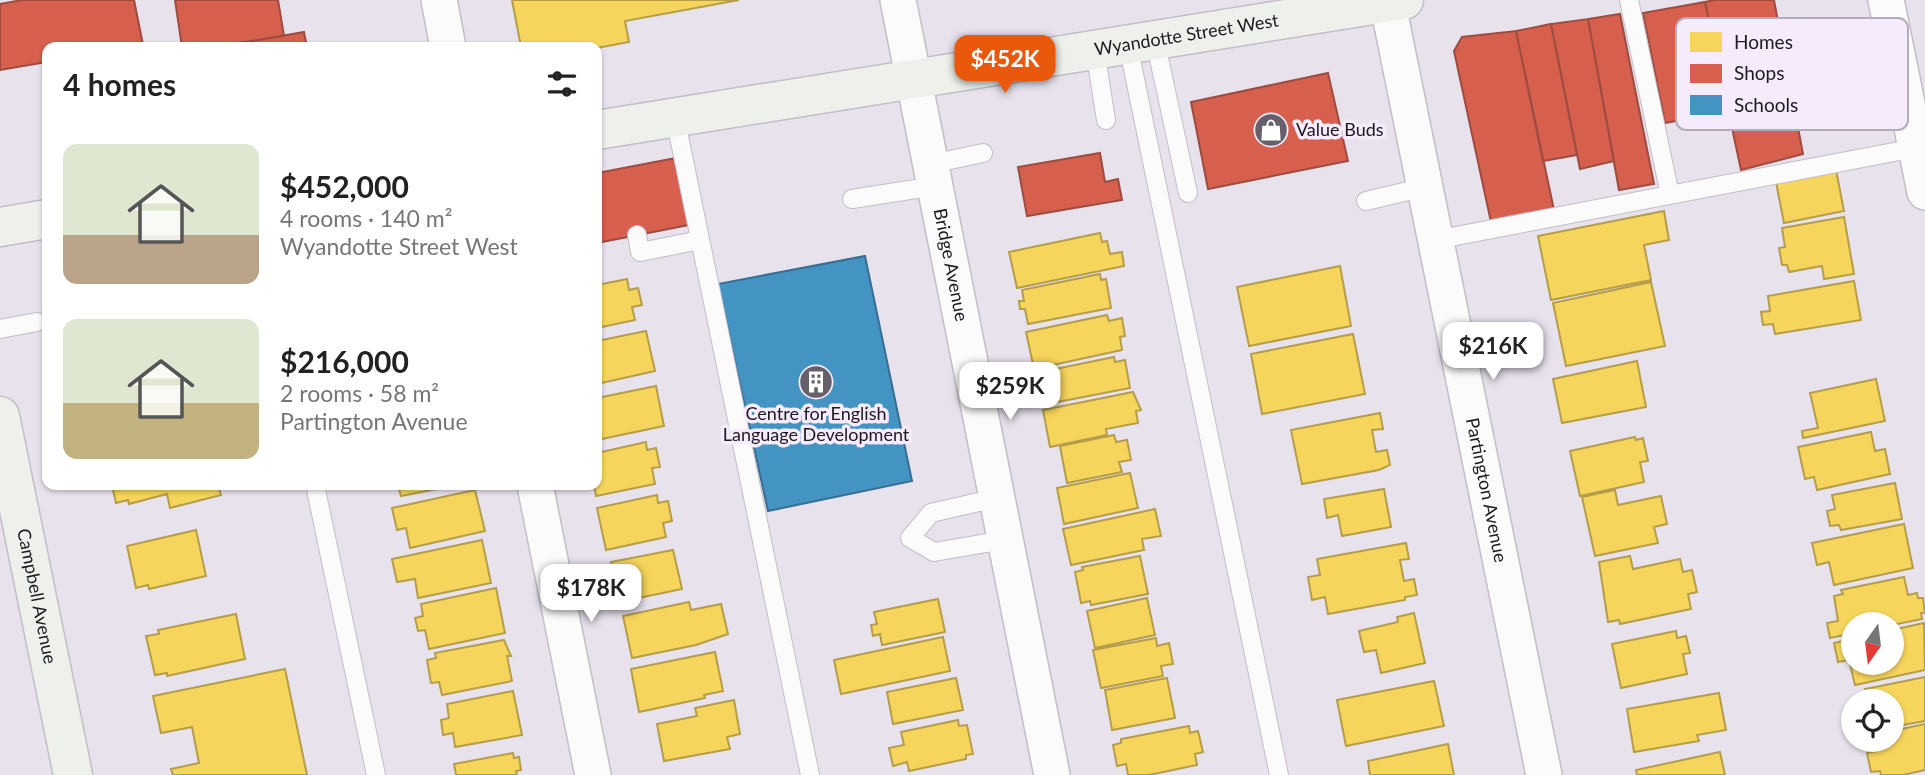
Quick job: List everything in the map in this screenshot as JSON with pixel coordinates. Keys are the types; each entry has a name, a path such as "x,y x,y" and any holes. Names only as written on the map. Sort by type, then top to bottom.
{"main road":[{"name":"Wyandotte Street West","path":"602,129 1393,1"},
{"path":"0,227 42,220"},
{"name":"Campbell Avenue","path":"0,416 73,775"}],"street":[{"path":"439,0 447,42"},
{"name":"Bridge Avenue","path":"898,0 1052,775"},
{"path":"1886,0 1890,18"},
{"name":"Partington Avenue","path":"1393,1 1435,240 1544,775"},
{"path":"1908,101 1921,147 1925,192"},
{"path":"536,490 593,775"}],"lane":[{"path":"1629,0 1670,195"},
{"path":"1106,120 1126,45"},
{"path":"1126,45 1188,193"},
{"path":"1126,45 1279,775"},
{"path":"676,117 810,775"},
{"path":"1435,240 1921,147"},
{"path":"852,199 933,175 983,153"},
{"path":"1366,201 1425,187"},
{"path":"637,235 640,252 700,240"},
{"path":"0,329 37,321"},
{"path":"316,490 376,775"},
{"path":"996,498 931,513 910,538 934,552 1004,540"}],"building: Homes":[{"path":"512,0 739,0 625,21 629,42 602,47 602,42 520,42"},
{"path":"1836,170 1844,211 1784,223 1776,182"},
{"path":"1664,211 1669,240 1644,245 1651,280 1551,300 1538,236"},
{"path":"1844,217 1854,274 1824,279 1822,266 1789,272 1787,265 1782,265 1779,248 1785,247 1782,228"},
{"path":"1100,233 1102,242 1107,241 1110,254 1122,252 1124,266 1017,288 1009,252"},
{"path":"1340,266 1351,326 1249,346 1237,287"},
{"path":"1100,274 1101,280 1106,279 1111,308 1028,324 1025,309 1020,309 1019,301 1024,301 1022,290"},
{"path":"627,279 629,290 638,288 642,305 632,307 635,320 602,327 602,284"},
{"path":"1854,281 1861,320 1775,334 1773,324 1763,325 1761,312 1770,311 1768,296"},
{"path":"1651,282 1665,346 1566,366 1553,303"},
{"path":"1107,315 1109,321 1122,318 1125,336 1120,337 1122,350 1034,369 1026,332"},
{"path":"646,331 655,371 602,383 602,340"},
{"path":"1353,334 1365,394 1262,414 1251,354"},
{"path":"1114,357 1115,362 1125,360 1130,388 1042,405 1036,373"},
{"path":"1637,361 1646,407 1562,423 1553,379"},
{"path":"1876,379 1885,421 1803,438 1802,431 1818,428 1810,393"},
{"path":"656,386 664,426 602,439 602,397"},
{"path":"1133,392 1141,410 1136,411 1138,423 1106,429 1107,435 1050,447 1043,410"},
{"path":"1380,413 1383,429 1372,430 1376,452 1387,450 1390,465 1379,470 1302,484 1291,430"},
{"path":"1871,432 1875,451 1885,449 1890,474 1817,490 1814,477 1805,479 1798,447"},
{"path":"1114,435 1116,442 1127,440 1131,460 1119,462 1122,472 1067,483 1060,446"},
{"path":"1635,437 1636,440 1643,438 1648,461 1640,462 1644,482 1580,496 1570,451"},
{"path":"646,442 647,450 656,448 660,467 652,468 655,484 596,496 595,490 602,490 602,452"},
{"path":"1130,473 1138,508 1064,524 1057,488"},
{"path":"1895,483 1902,519 1841,530 1839,525 1830,526 1827,511 1835,509 1832,495"},
{"path":"1384,489 1391,527 1342,536 1338,515 1327,518 1324,499"},
{"path":"113,490 220,490 221,495 170,508 167,494 129,504 128,500 116,503"},
{"path":"399,490 432,490 401,496"},
{"path":"475,490 485,531 410,548 406,528 397,530 392,508"},
{"path":"1615,490 1618,505 1661,496 1667,524 1654,527 1658,543 1595,556 1582,497"},
{"path":"657,495 658,503 668,501 672,521 663,523 666,537 606,550 597,508"},
{"path":"1155,509 1161,536 1142,539 1144,550 1071,565 1063,529"},
{"path":"1904,524 1913,568 1834,585 1829,562 1817,565 1812,543"},
{"path":"196,530 206,576 149,589 148,585 136,588 127,546"},
{"path":"482,540 491,583 418,598 415,579 397,582 392,559"},
{"path":"1406,543 1409,559 1400,560 1404,581 1414,579 1417,595 1405,597 1405,600 1328,614 1325,597 1312,600 1308,577 1320,575 1317,559"},
{"path":"673,550 682,589 619,602 611,562"},
{"path":"1140,556 1148,594 1091,605 1090,601 1081,603 1075,572 1083,570 1082,567"},
{"path":"1630,556 1633,569 1680,559 1683,572 1692,570 1697,592 1688,594 1691,609 1620,624 1619,620 1608,622 1599,562"},
{"path":"1904,577 1908,595 1917,593 1918,598 1923,598 1925,613 1921,613 1922,619 1904,623 1904,612 1841,612 1841,636 1830,638 1827,623 1838,621 1834,596 1843,594 1841,590"},
{"path":"496,588 505,633 429,649 425,630 418,631 415,618 423,616 421,604"},
{"path":"1147,598 1155,635 1095,648 1087,611"},
{"path":"938,599 945,632 882,645 880,634 873,636 871,625 877,624 874,612"},
{"path":"689,602 691,610 721,604 728,634 696,645 632,658 623,616"},
{"path":"1414,613 1425,663 1381,673 1376,650 1364,652 1359,631 1398,622 1397,617"},
{"path":"236,614 245,659 167,676 167,673 155,675 146,636 159,634 158,630"},
{"path":"1924,623 1925,670 1904,674 1904,627"},
{"path":"1676,631 1677,638 1686,636 1690,653 1683,654 1687,674 1621,688 1612,644"},
{"path":"943,637 950,671 841,694 834,660"},
{"path":"1156,638 1157,646 1169,643 1173,664 1161,666 1163,676 1101,688 1093,650"},
{"path":"504,640 511,656 507,656 512,681 442,695 439,682 431,683 427,660 436,658 435,653"},
{"path":"1841,642 1841,661 1838,662 1834,643"},
{"path":"715,652 723,691 704,695 705,698 639,712 631,669"},
{"path":"285,669 307,775 173,775 171,769 199,763 192,727 161,733 153,696"},
{"path":"1853,676 1897,676 1855,685"},
{"path":"1925,677 1925,721 1904,725 1904,689 1865,689"},
{"path":"956,678 963,710 893,724 887,692"},
{"path":"1167,678 1175,718 1112,730 1105,690"},
{"path":"1434,681 1444,726 1346,746 1337,700"},
{"path":"513,691 522,735 455,747 453,733 443,735 441,720 449,718 447,704"},
{"path":"1719,693 1726,730 1697,735 1699,741 1634,752 1627,709"},
{"path":"734,700 740,734 727,737 730,749 664,761 657,724 697,716 695,708"},
{"path":"958,720 959,726 967,725 973,754 966,755 966,759 909,771 907,762 893,766 889,748 904,745 901,732"},
{"path":"1925,724 1925,770 1903,775 1871,772 1867,753 1904,752 1904,728"},
{"path":"1189,726 1190,733 1198,731 1203,752 1195,754 1197,765 1149,775 1128,775 1126,764 1117,766 1113,745 1121,743 1121,739"},
{"path":"1448,744 1454,775 1370,775 1368,761"},
{"path":"1720,752 1725,775 1637,775 1636,770"},
{"path":"513,753 514,758 519,757 521,770 516,771 517,775 456,775 454,764"}],"building: Shops":[{"path":"22,0 134,0 142,42 42,42 42,63 0,70 0,4"},
{"path":"175,0 278,0 284,36 245,42 181,42"},
{"path":"1774,0 1777,18 1708,18 1705,2"},
{"path":"1705,2 1709,18 1676,18 1676,121 1665,123 1643,13"},
{"path":"1620,14 1654,184 1619,190 1588,19"},
{"path":"1588,19 1614,161 1580,169 1551,24"},
{"path":"1551,24 1577,155 1543,161 1516,31"},
{"path":"1516,31 1554,210 1491,222 1454,51 1462,37"},
{"path":"304,32 306,42 253,42"},
{"path":"1328,73 1348,161 1208,189 1191,102"},
{"path":"1732,130 1798,130 1803,154 1741,170"},
{"path":"1100,153 1105,182 1118,179 1122,200 1027,216 1018,167"},
{"path":"676,158 689,225 602,242 602,172"}],"building: Schools":[{"name":"Centre for English Language Development","path":"865,256 912,481 768,511 718,284"}],"place":[{"name":"Value Buds","path":"1271,130"},
{"name":"Centre for English Language Development","path":"816,382"}]}
